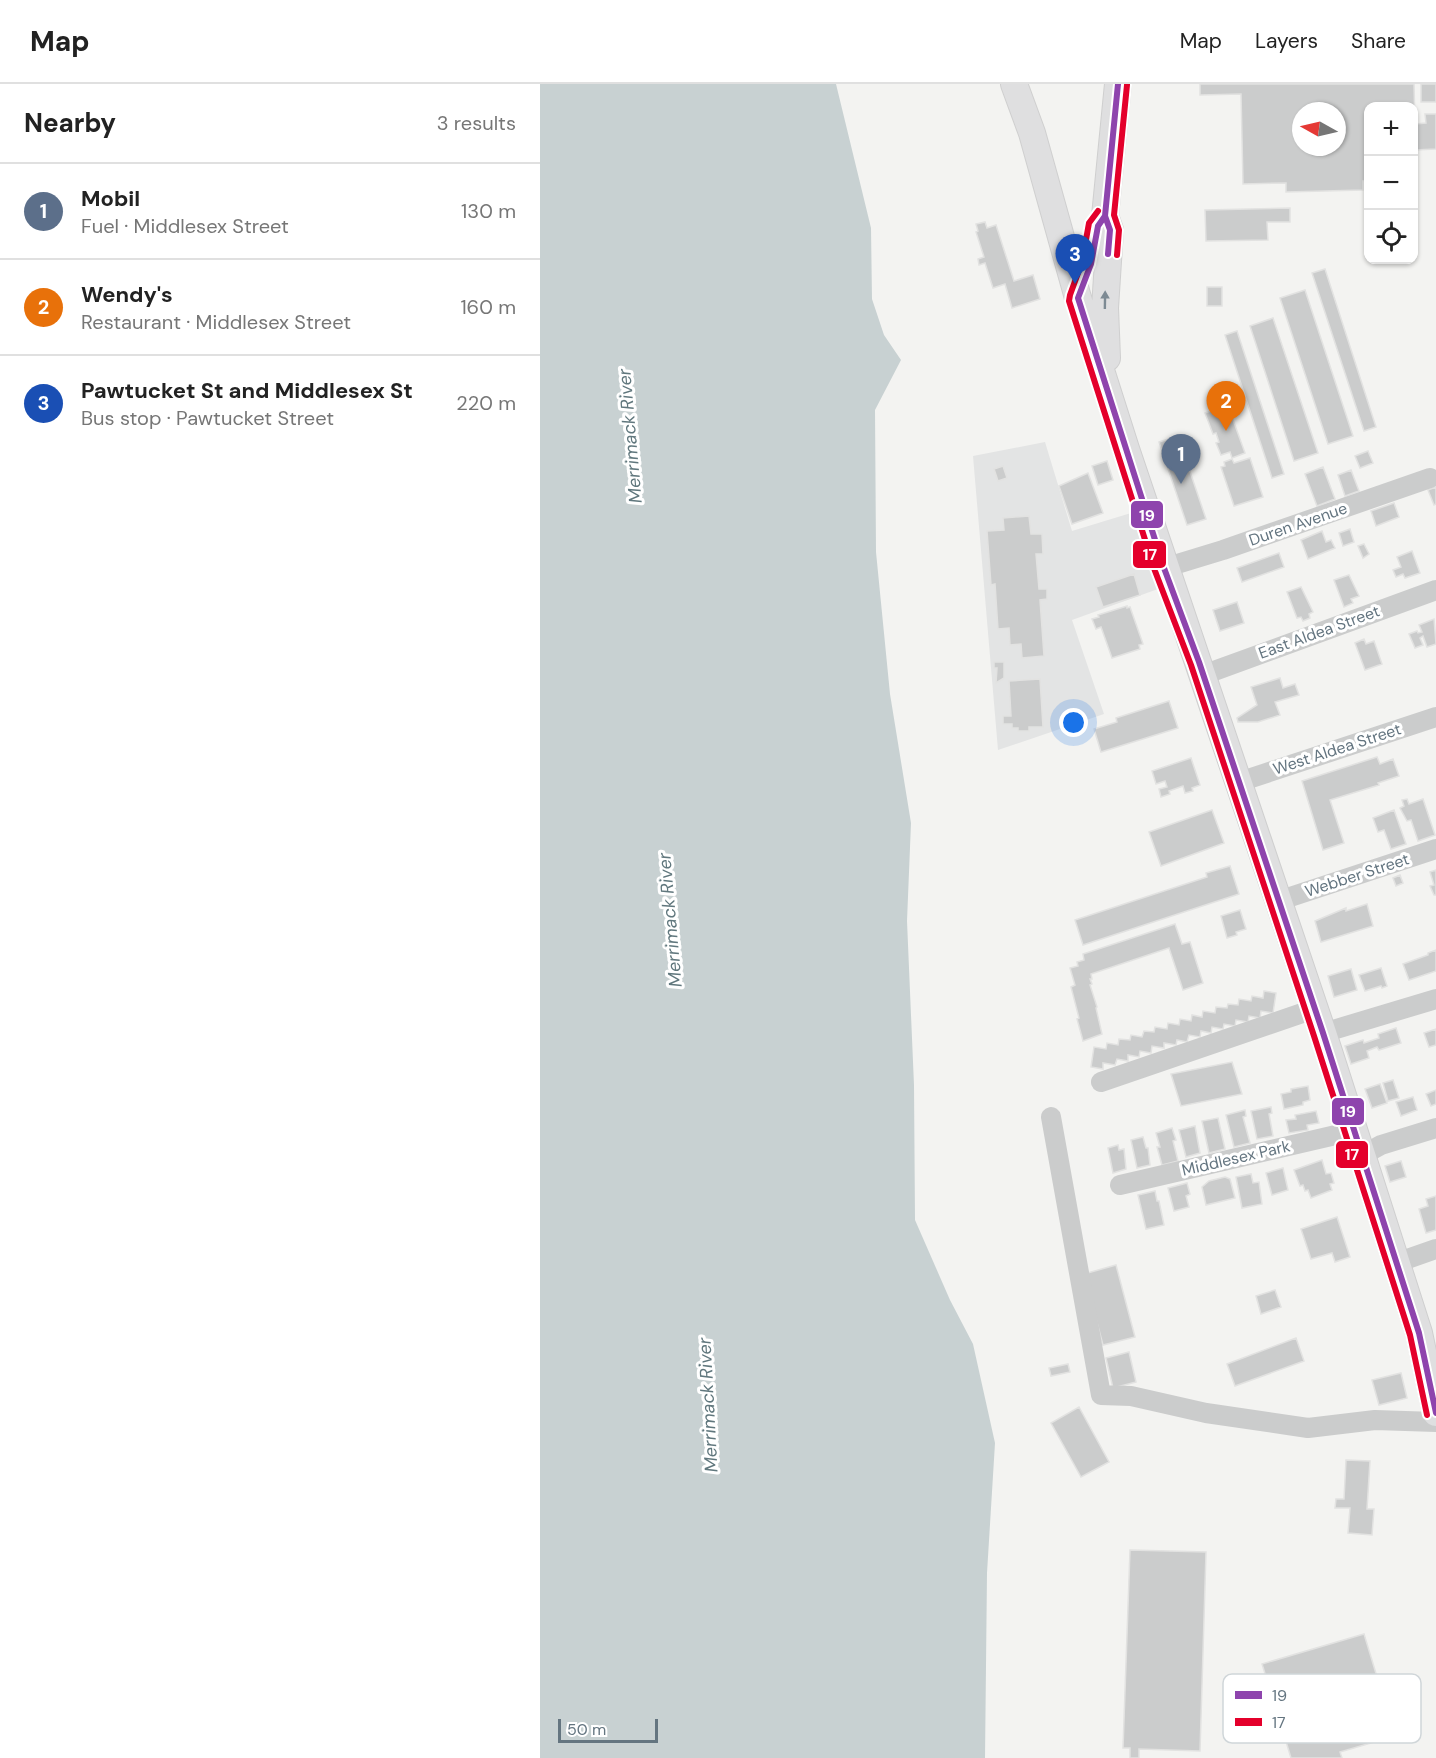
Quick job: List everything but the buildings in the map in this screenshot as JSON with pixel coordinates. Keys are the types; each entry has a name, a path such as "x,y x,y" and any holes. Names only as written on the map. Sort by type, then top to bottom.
{"main road":[{"path":"1014,84 1032,133 1078,298 1164,568 1203,675 1323,1033 1419,1333 1436,1413"},
{"path":"1111,400 1105,308 1110,230 1105,216 1118,84"},
{"path":"1078,298 1091,264 1098,226 1105,216"}],"street":[{"name":"Duren Avenue","path":"1164,568 1223,550 1430,478"},
{"name":"East Aldea Street","path":"1203,675 1436,590"},
{"name":"West Aldea Street","path":"1239,782 1436,717"},
{"name":"Webber Street","path":"1278,900 1436,849"},
{"path":"1323,1033 1436,999"},
{"path":"1101,1082 1314,1009"},
{"path":"1051,1117 1101,1395 1131,1396 1206,1413 1308,1428 1375,1420 1436,1422"},
{"path":"1361,1156 1381,1145 1436,1128"},
{"name":"Middlesex Park","path":"1120,1185 1353,1131"},
{"path":"1396,1263 1436,1249"}],"shaded area":[{"path":"1045,442 1072,531 1131,513 1158,589 1072,620 1104,714 998,750 973,456"}],"water":[{"name":"Merrimack River","path":"540,84 836,84 871,228 872,299 884,335 901,360 875,410 876,552 890,694 911,823 907,921 914,1085 915,1220 950,1300 973,1344 995,1443 987,1573 985,1758 540,1758"}],"transit line":[{"name":"19","path":"1108,254 1110,230 1105,216 1118,84"},
{"name":"17","path":"1117,255 1119,230 1114,215 1127,85"},
{"name":"17","path":"1098,211 1089,223 1082,262 1069,301 1155,571 1191,665 1314,1036 1410,1335 1427,1415"},
{"name":"19","path":"1105,216 1098,226 1091,264 1078,298 1164,568 1199,662 1323,1033 1419,1333 1436,1413"}],"place":[{"name":"Pawtucket St and Middlesex St","path":"1075,284"},
{"name":"Wendy's","path":"1226,431"},
{"name":"Mobil","path":"1181,484"}]}
